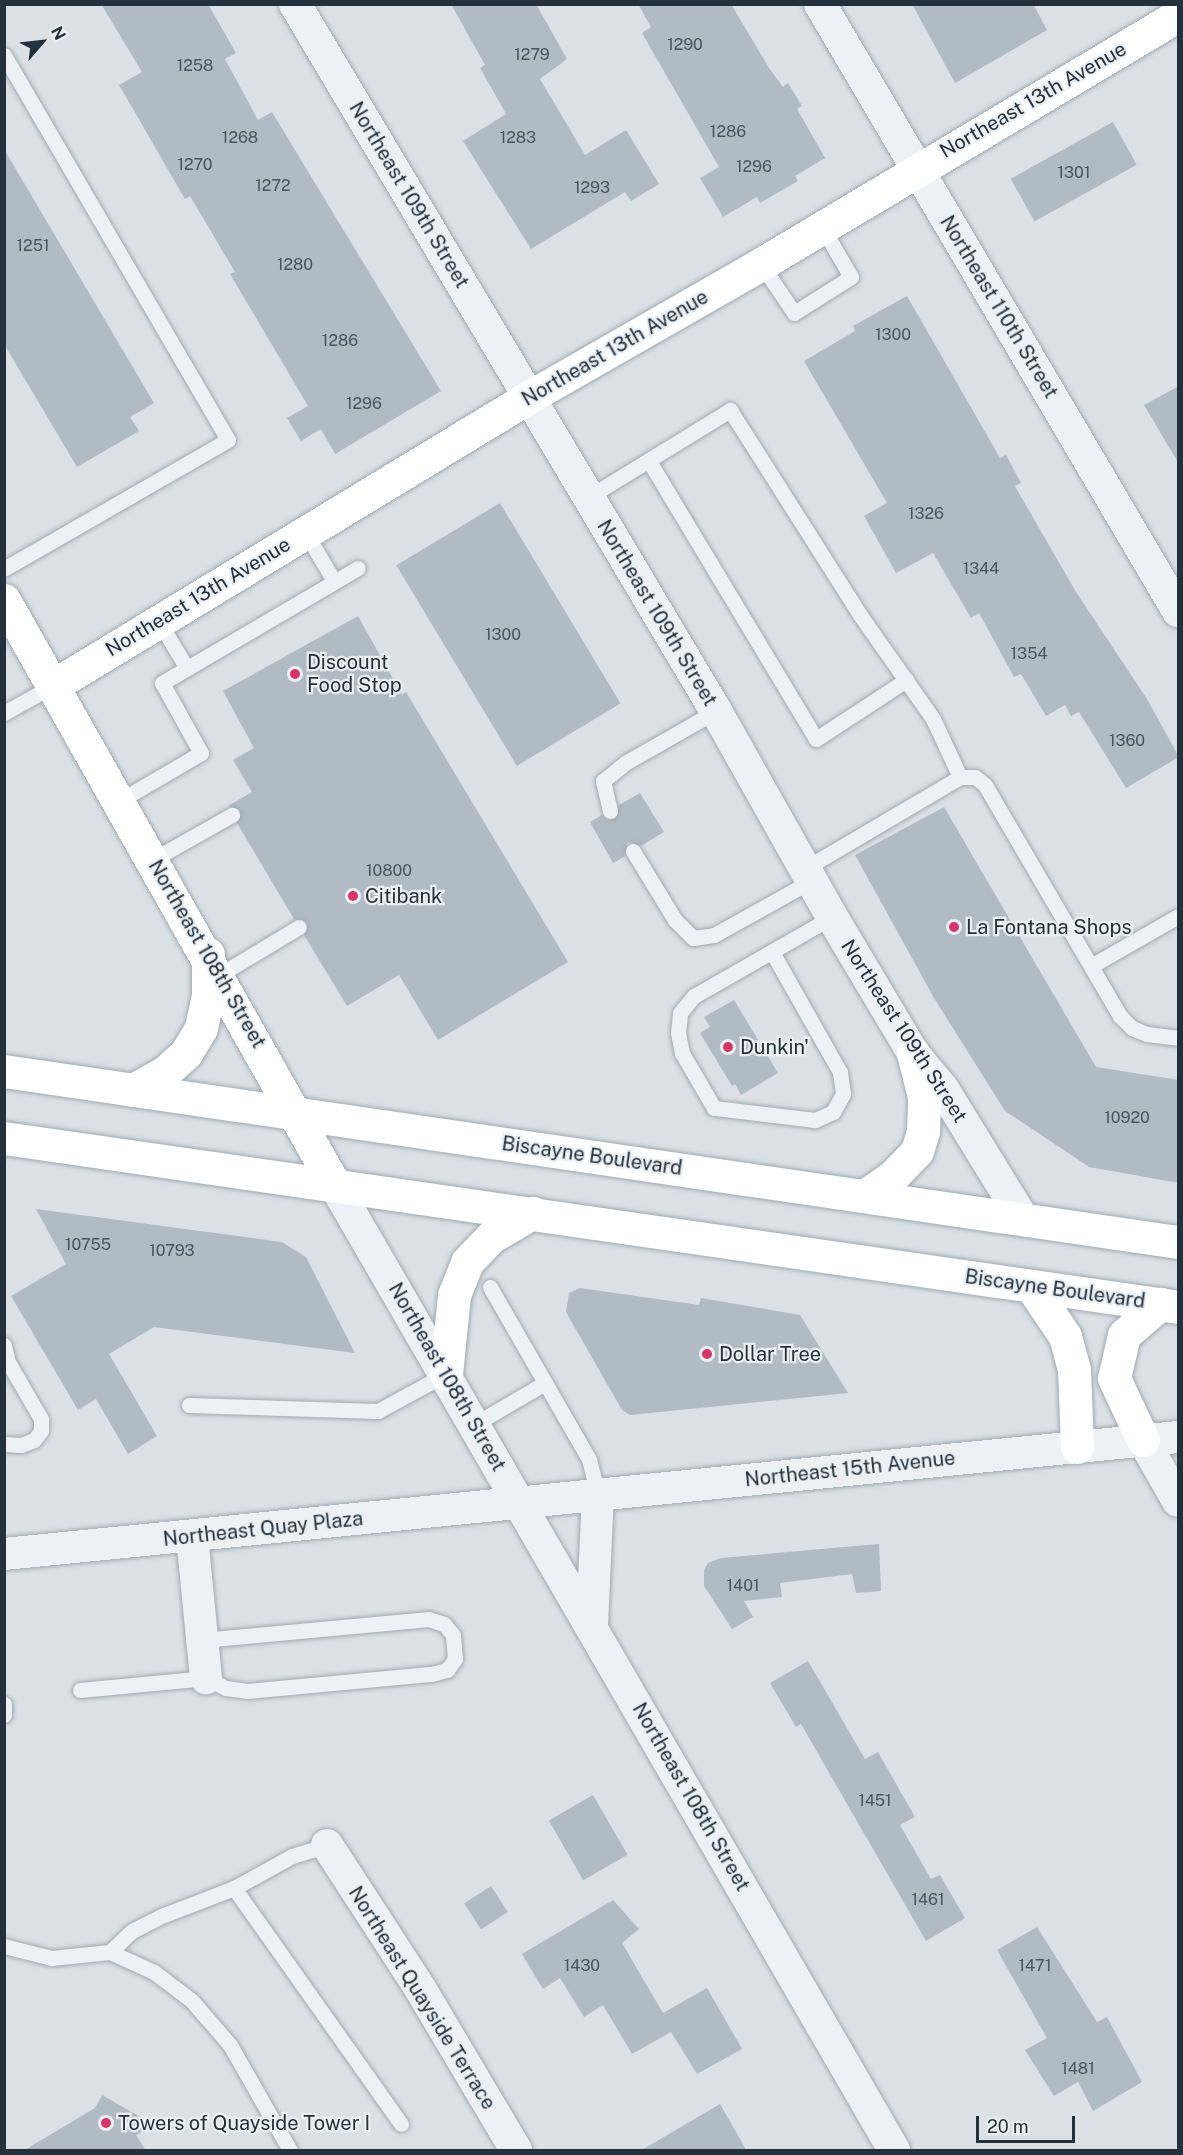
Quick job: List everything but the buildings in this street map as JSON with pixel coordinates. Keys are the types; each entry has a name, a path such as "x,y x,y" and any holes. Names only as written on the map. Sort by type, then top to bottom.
{"main road":[{"name":"Northeast 13th Avenue","path":"54,685 529,397 761,264 917,168 1179,15"},
{"name":"Northeast 108th Street","path":"4,600 214,965 334,1184"},
{"path":"133,1090 164,1073 186,1053 201,1028 214,965"},
{"path":"866,1195 892,1177 917,1150 923,1131 924,1097 913,1053"},
{"name":"Biscayne Boulevard","path":"4,1071 1179,1242"},
{"name":"Biscayne Boulevard","path":"4,1138 1169,1306"},
{"path":"446,1374 454,1295 467,1263 490,1237 532,1213"},
{"path":"1031,1286 1065,1336 1074,1369 1077,1447"},
{"path":"1143,1440 1114,1378 1124,1335 1138,1318 1169,1306"}],"street":[{"name":"Northeast 109th Street","path":"295,4 587,498 716,711 832,917 913,1053 942,1089 1023,1219"},
{"name":"Northeast 110th Street","path":"820,4 1179,611"},
{"name":"Northeast 108th Street","path":"334,1184 521,1502 894,2151"},
{"name":"Northeast 15th Avenue","path":"521,1502 1179,1437"},
{"path":"1143,1440 1179,1501"},
{"path":"592,1625 598,1495"},
{"name":"Northeast Quay Plaza","path":"4,1554 521,1502"},
{"path":"192,1536 206,1678"},
{"name":"Northeast Quayside Terrace","path":"327,1845 421,1990 516,2151"}],"lane":[{"path":"4,55 228,441 4,569"},
{"path":"761,264 794,314 851,277 822,227"},
{"path":"587,498 730,410 860,615 933,719 960,777"},
{"path":"649,461 816,739 906,680"},
{"path":"305,532 334,581"},
{"path":"119,801 201,753 162,683 358,568"},
{"path":"159,622 187,668"},
{"path":"4,713 54,685"},
{"path":"610,811 603,781 625,763 716,711"},
{"path":"633,850 675,920 693,938 714,935 960,777 975,777 984,785 1120,1016 1132,1028 1147,1034 1179,1038"},
{"path":"152,860 232,814"},
{"path":"1091,966 1179,916"},
{"path":"772,952 840,1072 843,1094 833,1112 815,1120 714,1108 682,1053 678,1033 680,1013 694,996 832,917"},
{"path":"214,965 299,927"},
{"path":"490,1287 590,1459 598,1495"},
{"path":"4,1345 8,1362 41,1419 41,1431 34,1440 21,1445 4,1444"},
{"path":"189,1405 378,1411 446,1374"},
{"path":"475,1424 545,1383"},
{"path":"80,1690 206,1678 226,1688 247,1691 432,1674 447,1670 455,1659 453,1635 444,1624 429,1619 202,1640"},
{"path":"4,1704 4,1715"},
{"path":"110,1952 132,1931 234,1888 292,1856 327,1845"},
{"path":"234,1888 401,2124"},
{"path":"4,1946 51,1958 110,1952 154,1972 192,2001 230,2045 290,2151"}],"place":[{"name":"Discount Food Stop","path":"295,674"},
{"name":"Citibank","path":"353,896"},
{"name":"La Fontana Shops","path":"954,927"},
{"name":"Dunkin'","path":"728,1047"},
{"name":"Dollar Tree","path":"707,1354"},
{"name":"Towers of Quayside Tower I","path":"106,2123"}]}
